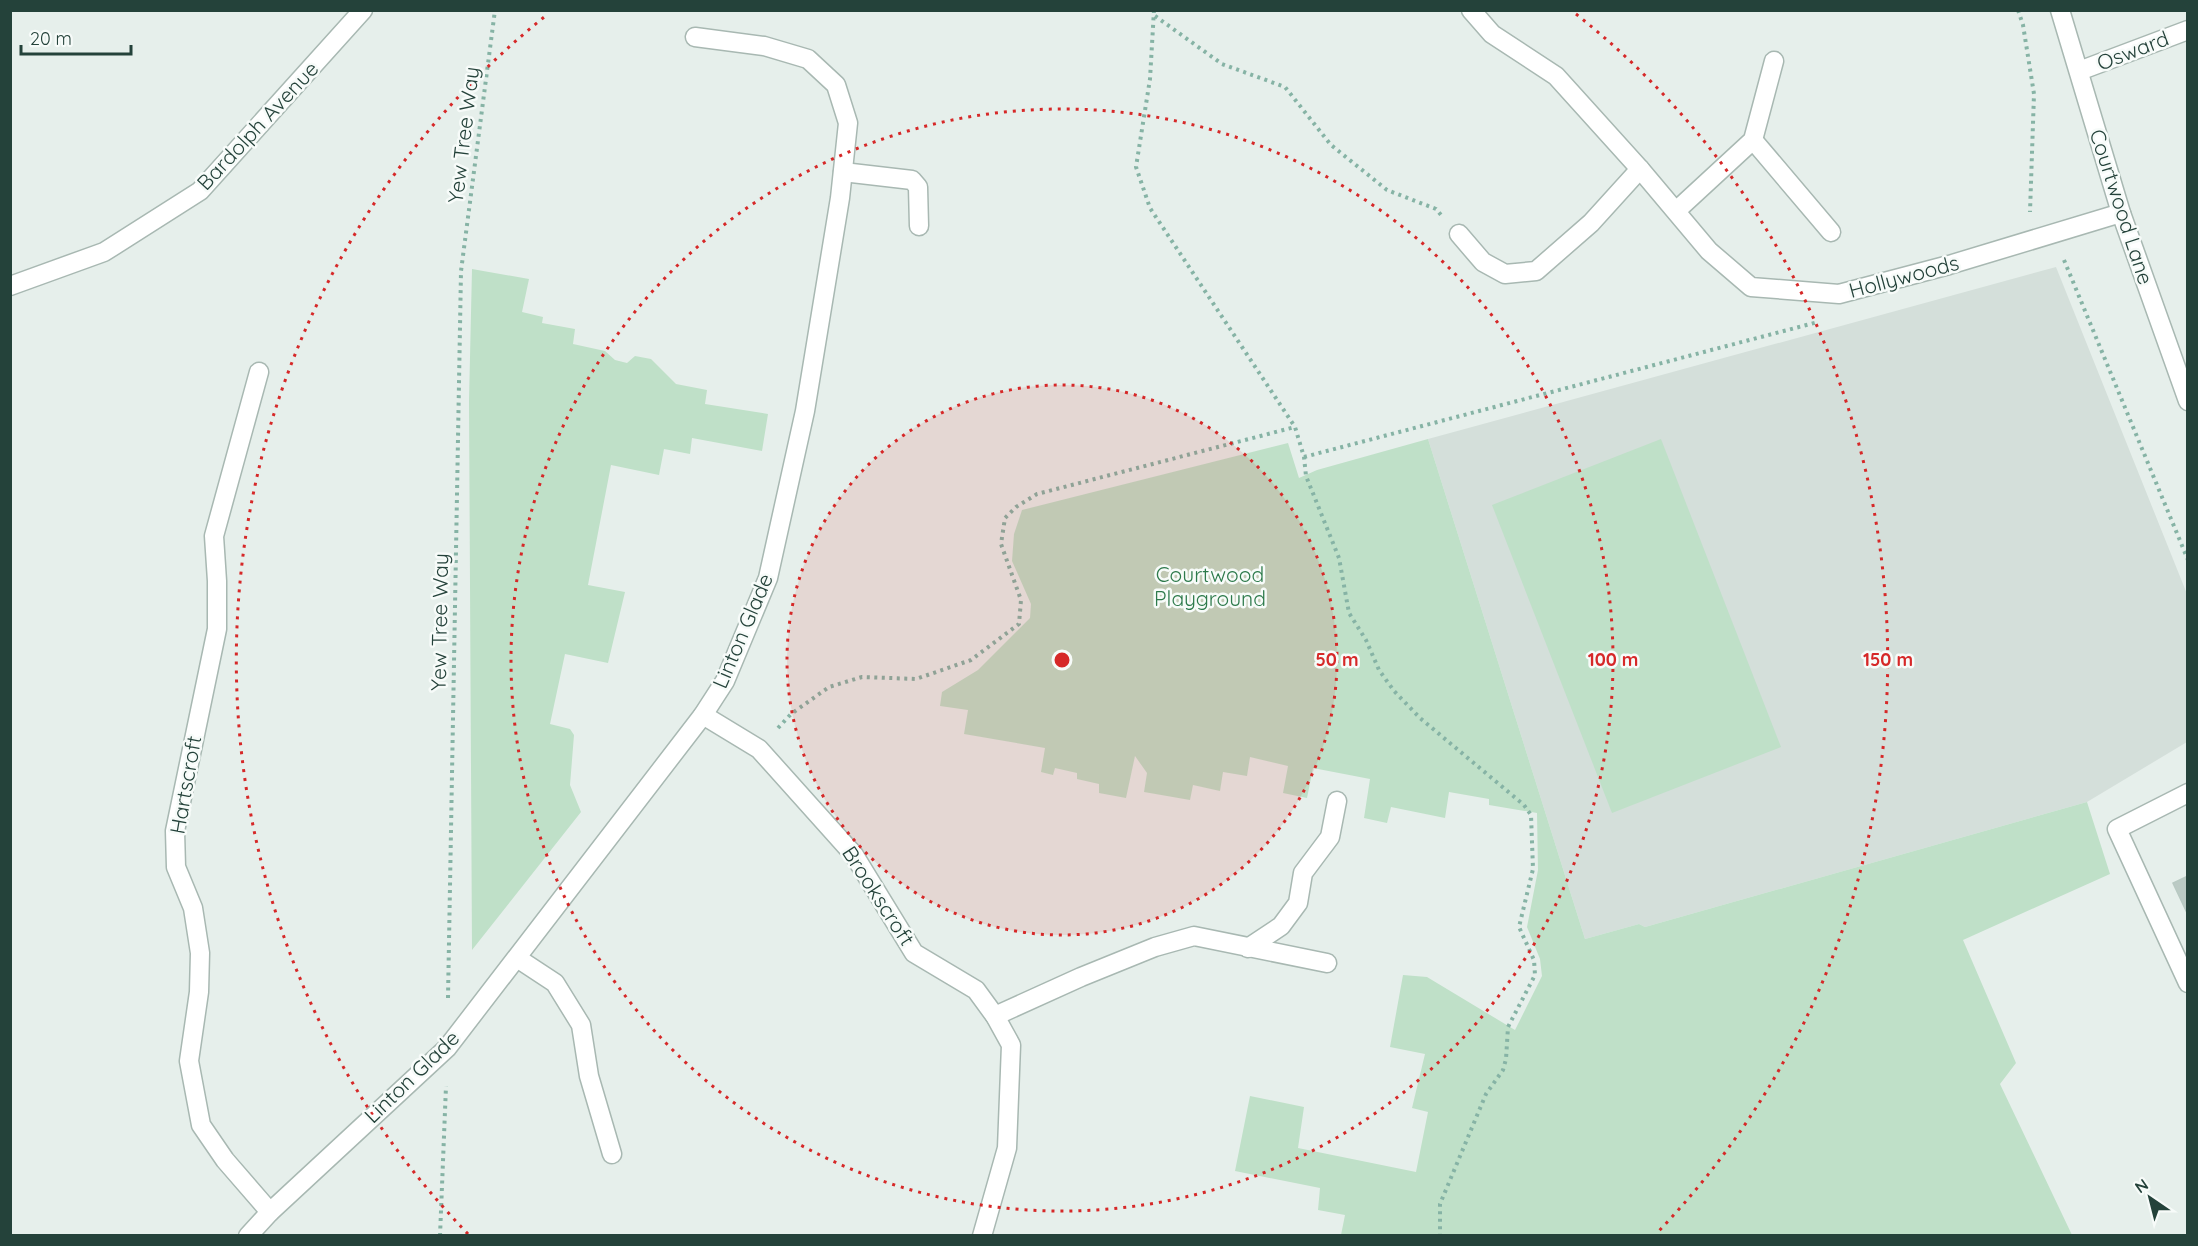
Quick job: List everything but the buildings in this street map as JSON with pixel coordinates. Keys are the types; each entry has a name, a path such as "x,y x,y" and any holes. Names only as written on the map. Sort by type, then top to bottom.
{"street":[{"name":"Bardolph Avenue","path":"10,286 104,252 200,190 363,10"},
{"name":"Hollywoods","path":"1471,10 1492,34 1556,76 1640,169 1709,251 1751,286 1839,294 2036,240 2121,213"},
{"name":"Courtwood Lane","path":"2060,10 2121,213 2187,401"},
{"name":"Osward","path":"2079,71 2187,30"},
{"name":"Linton Glade","path":"248,1236 270,1212 447,1048 703,715 725,681 768,578 805,411 839,209 848,123 836,85 808,59 764,46 695,37"},
{"path":"1676,211 1753,140 1774,62"},
{"path":"1753,140 1831,232"},
{"path":"1459,234 1483,262 1505,274 1536,271 1591,223 1640,169"},
{"path":"843,172 912,180 918,187 919,226"},
{"name":"Hartscroft","path":"259,372 214,536 217,629 175,831 176,867 194,908 200,953 199,992 189,1061 201,1125 225,1160 270,1212"},
{"name":"Brookscroft","path":"703,715 759,749 854,855 914,953 976,990 995,1016 1011,1045 1007,1148 982,1236"},
{"path":"2187,793 2117,829 2187,983"},
{"path":"1248,948 1281,926 1298,903 1303,873 1330,837 1337,801"},
{"path":"995,1016 1092,972 1155,947 1194,936 1327,963"},
{"path":"517,958 555,983 581,1025 589,1076 612,1155"}],"path":[{"name":"Yew Tree Way","path":"448,1000 461,271 495,10"},
{"path":"2018,10 2023,25 2034,94 2029,207 2036,240"},
{"path":"1155,13 1222,64 1286,87 1331,145 1387,190 1436,209 1459,234"},
{"path":"1155,13 1150,80 1137,167 1150,208 1295,427 1304,457 1306,476 1339,558 1349,614 1366,640 1379,670 1394,691 1419,718 1524,806 1531,816 1533,869 1519,927 1534,960 1535,975 1508,1027 1503,1070 1486,1094 1440,1204 1440,1236"},
{"path":"2063,257 2187,560"},
{"path":"1304,457 1824,321"},
{"path":"759,749 791,714 829,687 862,677 916,679 971,660 1019,624 1021,600 1001,544 1005,518 1016,507 1037,494 1295,427"},
{"path":"441,1236 447,1048"}],"shaded area":[{"path":"2056,267 2187,594 2187,742 2087,802 1645,927 1639,924 1585,939 1428,439"}],"green space":[{"path":"472,269 529,279 522,312 543,317 542,323 575,329 573,344 605,351 615,360 627,363 635,356 651,359 676,384 707,390 705,404 768,414 762,451 692,438 690,454 664,449 659,475 611,465 588,585 625,592 608,663 565,654 550,724 570,729 574,735 570,785 581,812 472,950 469,401"},
{"name":"Courtwood Playground","path":"1428,439 1585,939 1639,924 1645,927 2087,802 2110,874 1963,940 2016,1063 2000,1084 2072,1235 1341,1235 1345,1215 1318,1210 1320,1188 1235,1171 1250,1096 1304,1107 1298,1148 1416,1172 1428,1112 1412,1108 1425,1054 1390,1047 1403,975 1427,977 1515,1030 1542,976 1540,959 1527,927 1538,870 1537,813 1489,805 1489,799 1449,792 1445,818 1391,807 1387,823 1364,818 1370,779 1313,768 1307,798 1283,793 1288,766 1250,757 1247,776 1223,772 1220,791 1193,785 1190,800 1144,792 1147,773 1135,756 1126,798 1099,793 1099,784 1077,779 1077,773 1055,768 1053,775 1041,772 1045,748 964,734 968,710 940,706 942,692 978,670 1030,618 1031,604 1012,561 1014,534 1022,510 1288,443 1299,478 1317,470"},
{"path":"1661,439 1781,747 1612,813 1492,505"}]}
